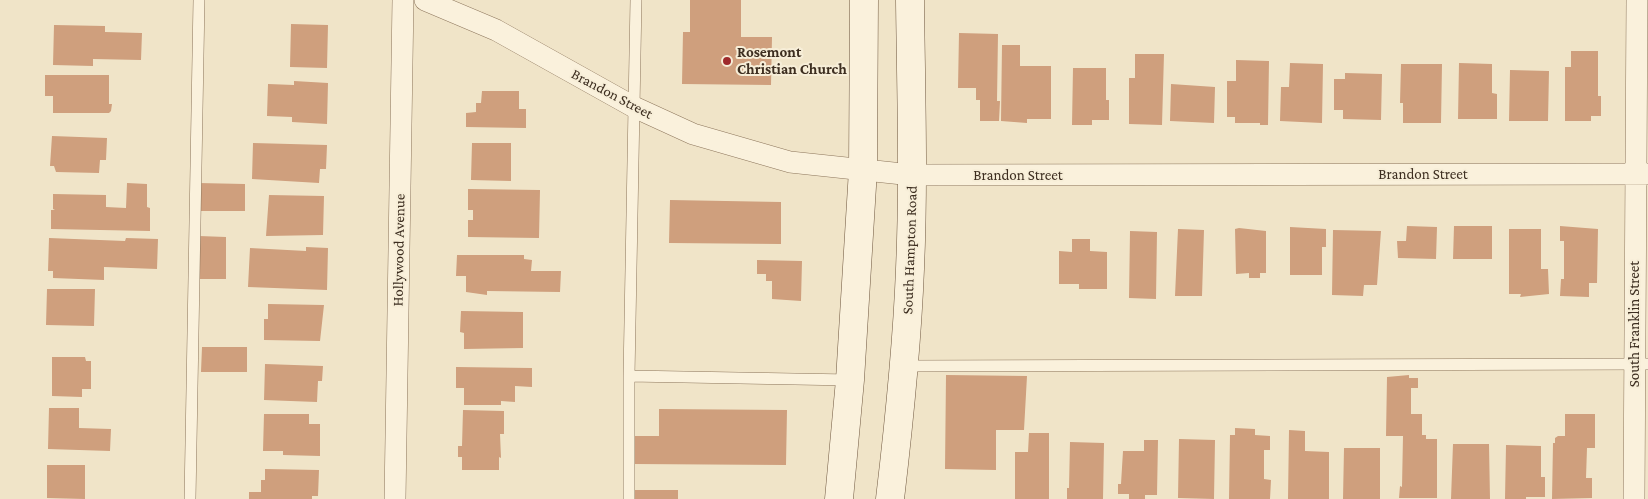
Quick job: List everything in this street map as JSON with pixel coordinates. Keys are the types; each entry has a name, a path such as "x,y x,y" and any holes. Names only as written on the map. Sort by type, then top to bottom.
{"main road":[{"path":"839,499 850,380 863,170 864,0"},
{"name":"South Hampton Road","path":"890,499 904,366 910,270 912,175 910,0"}],"street":[{"name":"Hollywood Avenue","path":"395,499 403,0"},
{"name":"Brandon Street","path":"425,0 496,30 634,107 693,134 790,162 912,175 1642,174"},
{"name":"South Franklin Street","path":"1634,499 1641,364 1642,174 1637,0"}],"lane":[{"path":"190,499 199,0"},
{"path":"629,499 629,376 636,0"},
{"path":"904,366 1641,364"},
{"path":"629,376 850,380"}],"building":[{"name":"Rosemont Christian Church","path":"690,0 741,0 741,37 772,37 771,85 682,84 683,32 690,32"},
{"path":"291,24 328,25 327,68 290,67"},
{"path":"54,25 105,26 105,32 142,33 141,60 93,59 93,66 53,65"},
{"path":"959,33 998,34 997,101 1000,101 999,121 980,121 980,100 976,100 976,88 958,88"},
{"path":"1002,45 1020,45 1020,66 1051,66 1051,119 1027,119 1027,123 1001,121"},
{"path":"1571,51 1598,51 1598,96 1601,96 1601,116 1591,116 1591,121 1565,121 1565,67 1571,67"},
{"path":"1135,54 1164,54 1162,125 1129,124 1129,78 1135,78"},
{"path":"1236,60 1269,61 1268,125 1260,125 1260,123 1235,123 1235,117 1227,117 1227,81 1236,81"},
{"path":"1290,63 1323,64 1322,123 1280,121 1281,87 1289,87"},
{"path":"1459,63 1492,64 1492,93 1497,94 1497,119 1458,119"},
{"path":"1401,64 1442,64 1441,123 1403,123 1403,103 1400,103"},
{"path":"1073,68 1106,68 1106,100 1109,100 1109,120 1092,120 1092,125 1072,125"},
{"path":"1510,70 1549,71 1548,121 1509,121"},
{"path":"1345,73 1382,74 1381,120 1343,119 1343,110 1334,110 1334,79 1345,79"},
{"path":"45,75 109,75 109,104 112,104 111,111 109,113 53,113 53,96 45,96"},
{"path":"294,81 328,83 327,124 292,122 292,117 267,116 268,84 294,85"},
{"path":"1171,84 1215,87 1214,123 1170,121"},
{"path":"482,91 519,91 519,109 526,109 526,128 466,127 466,113 476,112 476,103 481,103"},
{"path":"52,136 107,138 106,160 100,160 99,173 56,172 54,166 50,166"},
{"path":"253,143 327,145 326,169 320,169 319,183 252,179"},
{"path":"472,143 511,143 511,181 471,180"},
{"path":"127,183 147,184 150,231 51,229 51,210 55,210 53,209 53,194 106,195 106,207 126,208"},
{"path":"198,183 245,184 245,211 198,211"},
{"path":"468,189 540,190 539,238 468,237 468,220 473,220 473,210 468,210"},
{"path":"269,195 324,196 323,235 266,236"},
{"path":"670,200 781,202 781,244 669,243"},
{"path":"1407,226 1437,227 1436,259 1398,258 1397,241 1406,241"},
{"path":"1454,226 1492,226 1492,259 1453,259"},
{"path":"1560,226 1598,229 1597,283 1589,283 1589,297 1560,296 1561,279 1564,279 1564,241 1560,241"},
{"path":"1290,227 1326,229 1326,247 1322,247 1322,275 1290,275"},
{"path":"1178,229 1204,230 1202,296 1175,296"},
{"path":"1235,229 1266,231 1266,273 1260,273 1260,278 1249,278 1249,273 1236,274"},
{"path":"1509,229 1541,229 1541,269 1548,269 1549,294 1520,297 1521,294 1509,294"},
{"path":"1333,230 1381,231 1377,285 1364,285 1363,296 1332,295"},
{"path":"1130,231 1157,232 1156,299 1129,298"},
{"path":"199,236 226,237 226,279 198,279"},
{"path":"49,238 125,241 126,238 158,239 157,269 104,267 104,280 53,278 53,271 48,271"},
{"path":"1072,239 1090,239 1090,251 1107,252 1107,289 1079,289 1079,284 1059,284 1059,251 1072,252"},
{"path":"306,247 328,248 327,290 248,287 250,248 306,251"},
{"path":"457,255 524,255 524,259 532,260 531,271 561,271 560,292 487,291 487,295 466,292 466,276 456,276"},
{"path":"757,260 802,261 801,301 772,299 772,281 766,281 766,274 757,274"},
{"path":"47,289 95,289 94,326 46,325"},
{"path":"268,304 324,305 320,341 264,340 264,319 268,319"},
{"path":"461,311 523,312 523,348 464,349 464,333 460,332"},
{"path":"202,347 247,347 247,372 201,372"},
{"path":"52,357 85,357 86,361 91,361 91,389 82,389 82,397 52,396"},
{"path":"265,364 323,366 322,381 318,381 317,402 264,400"},
{"path":"456,367 532,368 532,387 515,386 515,402 501,401 501,405 464,405 464,388 456,388"},
{"path":"946,375 1027,376 1024,430 996,430 996,470 945,469"},
{"path":"1409,375 1409,378 1418,378 1418,388 1411,388 1411,414 1422,414 1422,435 1426,435 1426,439 1437,439 1437,498 1399,498 1400,486 1402,487 1403,436 1386,436 1387,377"},
{"path":"49,408 79,408 79,428 111,429 110,451 48,449"},
{"path":"659,409 787,410 786,465 633,464 633,436 659,436"},
{"path":"463,410 504,411 504,434 500,434 501,458 499,457 499,470 462,470 462,457 458,457 458,446 462,446"},
{"path":"264,414 309,414 309,424 320,424 320,456 283,455 283,451 263,451"},
{"path":"1565,414 1595,414 1595,448 1587,448 1586,478 1592,478 1592,498 1552,499 1553,443 1555,443 1555,438 1558,436 1565,436"},
{"path":"1235,428 1255,429 1255,435 1270,436 1270,450 1264,450 1264,479 1271,480 1270,499 1229,499 1230,435 1235,435"},
{"path":"1289,430 1305,431 1305,451 1329,452 1329,499 1288,499"},
{"path":"1029,433 1049,433 1049,499 1015,499 1015,452 1028,452"},
{"path":"1179,439 1215,440 1214,499 1178,498"},
{"path":"1144,440 1158,440 1157,495 1145,495 1145,499 1129,499 1129,494 1118,494 1118,484 1121,484 1123,451 1144,451"},
{"path":"1070,442 1104,443 1103,499 1067,499"},
{"path":"1453,444 1489,444 1490,499 1451,499"},
{"path":"1506,445 1541,446 1541,477 1545,477 1545,497 1505,499"},
{"path":"1344,448 1380,448 1380,499 1343,499"},
{"path":"47,465 85,465 85,499 47,498"},
{"path":"265,469 319,470 318,496 312,496 312,499 249,499 249,492 261,492 261,480 265,480"},
{"path":"634,490 678,490 678,499 634,499"}],"place":[{"name":"Rosemont Christian Church","path":"727,61"}]}
